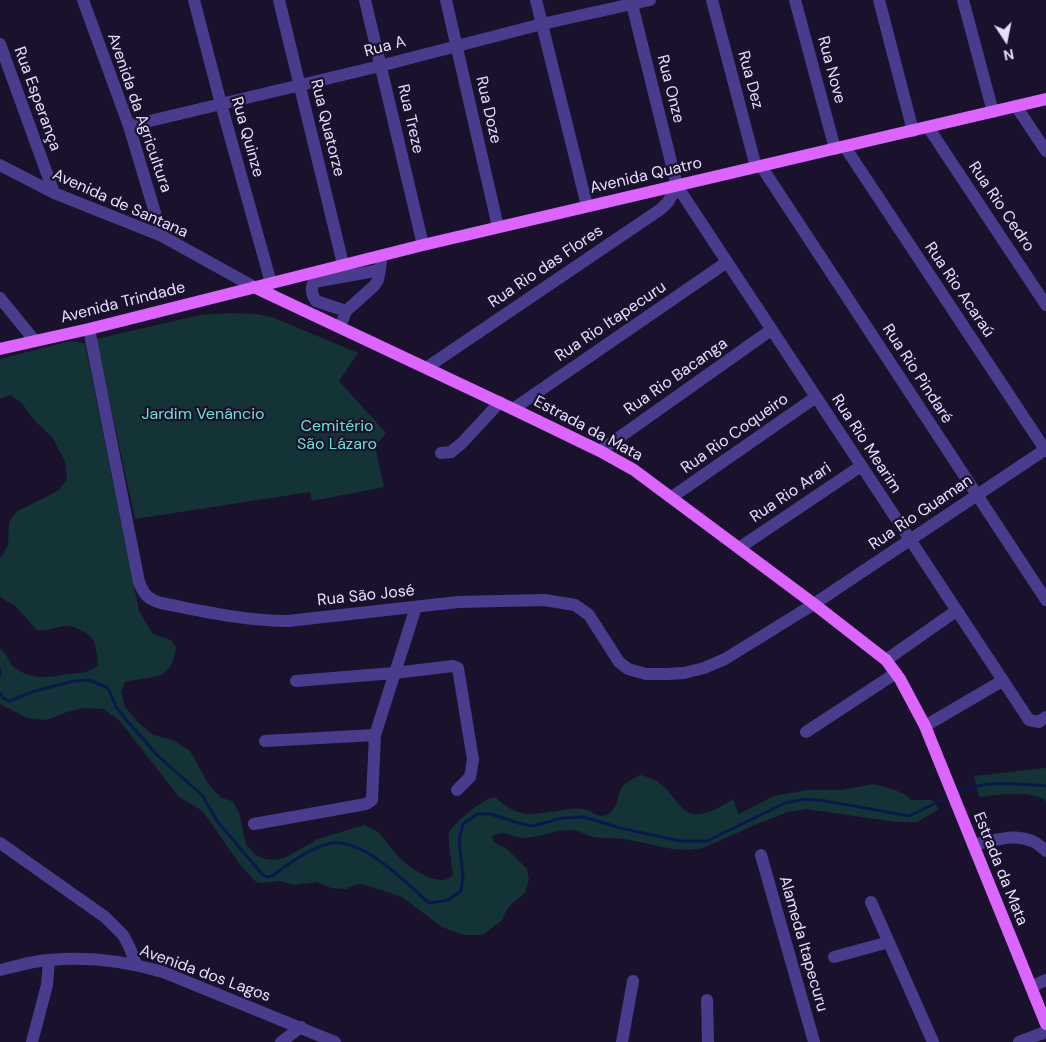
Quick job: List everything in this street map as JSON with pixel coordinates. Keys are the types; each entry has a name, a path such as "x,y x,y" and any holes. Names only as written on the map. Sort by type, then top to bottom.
{"main road":[{"name":"Avenida Quatro","path":"254,287 380,255 1046,99"},
{"name":"Estrada da Mata","path":"254,287 500,402 600,451 634,470 886,660 910,696 925,726 1046,1024"},
{"name":"Avenida Trindade","path":"0,350 254,287"}],"street":[{"name":"Avenida da Agricultura","path":"83,0 129,126 162,236"},
{"name":"Rua Quinze","path":"194,0 220,104 271,282"},
{"name":"Rua Quatorze","path":"279,0 343,264"},
{"name":"Rua Treze","path":"365,0 423,245"},
{"name":"Rua Doze","path":"446,0 498,227"},
{"path":"536,0 587,206"},
{"name":"Rua A","path":"129,126 380,66 632,2 650,0"},
{"name":"Rua Dez","path":"712,0 759,167"},
{"name":"Rua Nove","path":"795,0 840,148"},
{"path":"879,0 913,131"},
{"path":"963,0 993,112"},
{"name":"Rua Onze","path":"632,2 677,186"},
{"name":"Rua Esperança","path":"0,44 54,193"},
{"path":"1016,106 1046,150"},
{"name":"Rua Rio Cedro","path":"928,127 1046,305"},
{"name":"Rua Rio Acaraú","path":"840,148 1046,450"},
{"name":"Avenida de Santana","path":"0,165 54,193 162,236 254,287"},
{"name":"Rua Rio Pindaré","path":"759,167 1046,600"},
{"name":"Rua Rio Mearim","path":"677,186 1029,720 1039,722 1046,717"},
{"name":"Rua Rio das Flores","path":"426,368 661,208 668,202 677,186"},
{"path":"340,327 346,311 374,286 378,280 380,255"},
{"name":"Rua Rio Itapecuru","path":"513,409 727,262"},
{"path":"346,311 316,301 312,287 314,282 380,270"},
{"path":"0,298 35,341"},
{"name":"Rua São José","path":"90,329 139,582 145,595 150,599 161,603 240,618 267,621 288,621 458,602 544,600 575,605 589,615 619,662 628,669 646,674 690,672 704,668 726,658 814,604"},
{"name":"Rua Rio Bacanga","path":"600,451 772,330"},
{"name":"Rua Rio Coqueiro","path":"672,497 816,397"},
{"path":"441,453 451,452 462,443 500,402"},
{"name":"Rua Rio Guaman","path":"814,604 1046,450"},
{"name":"Rua Rio Arari","path":"739,548 861,466"},
{"path":"254,824 370,802 374,798 375,735 416,607"},
{"path":"886,660 956,611"},
{"path":"296,681 452,666 458,668 472,760 470,777 457,790"},
{"path":"806,732 896,673"},
{"path":"925,726 1002,680"},
{"path":"264,741 375,735"},
{"path":"973,845 1005,837 1016,837 1038,844 1046,851"},
{"path":"0,843 110,921 123,935 136,964"},
{"name":"Alameda Itapecuru","path":"761,855 814,1042"},
{"path":"871,902 933,1042"},
{"path":"834,957 889,942"},
{"name":"Avenida dos Lagos","path":"0,970 49,960 96,959 136,964 163,972 335,1042"},
{"path":"32,1042 47,985 49,960"},
{"path":"1031,987 1046,980"},
{"path":"622,1042 633,981"},
{"path":"707,1000 708,1042"},
{"path":"281,1042 301,1027"},
{"path":"1019,1042 1046,1032"}],"green space":[{"name":"Jardim Venâncio","path":"230,313 272,317 358,353 339,381 386,433 375,446 384,487 312,501 310,492 135,519 96,339 200,315"},
{"path":"70,341 85,344 139,611 153,634 171,640 176,647 174,659 165,672 152,677 125,682 121,691 125,707 153,735 173,740 190,751 209,785 221,798 232,801 239,812 246,845 256,855 276,860 286,857 318,839 364,825 378,832 399,857 417,871 433,879 448,879 453,875 449,832 464,816 483,802 495,797 512,810 527,814 578,809 605,816 615,807 624,785 641,775 660,783 681,807 693,814 709,812 733,799 739,814 774,796 807,790 842,790 873,784 904,794 911,800 932,800 939,809 917,822 896,822 806,809 788,812 703,848 692,850 672,849 619,838 596,838 574,830 525,838 504,833 496,834 492,837 495,843 507,849 527,869 529,880 525,893 507,909 502,920 483,935 464,935 442,927 402,897 363,884 357,884 346,889 331,888 317,882 294,885 280,881 256,882 241,866 207,817 201,810 179,797 119,720 103,709 84,708 47,720 27,718 0,704 0,649 14,667 34,676 48,677 81,673 92,670 98,665 95,644 86,633 75,627 67,626 49,630 37,630 15,606 0,597 0,557 8,545 9,522 16,512 58,491 67,479 65,461 52,437 34,420 21,402 10,395 0,399 0,359"},
{"path":"1046,768 1046,801 1039,797 1023,794 979,797 974,776"}],"waterway":[{"path":"0,669 0,675"},
{"path":"0,693 3,698 9,701 35,691 74,681 89,680 108,688 116,707 129,723 158,756 202,795 217,821 262,874 267,877 272,876 285,866 318,847 333,843 345,844 358,848 384,864 429,903 448,900 461,891 463,876 459,841 463,824 477,814 491,814 533,826 562,818 584,817 620,828 680,841 707,841 785,803 806,799 909,816 950,796"},
{"path":"956,793 989,784 1046,786"}],"park label":[{"name":"Cemitério São Lázaro","path":"337,436"}]}
